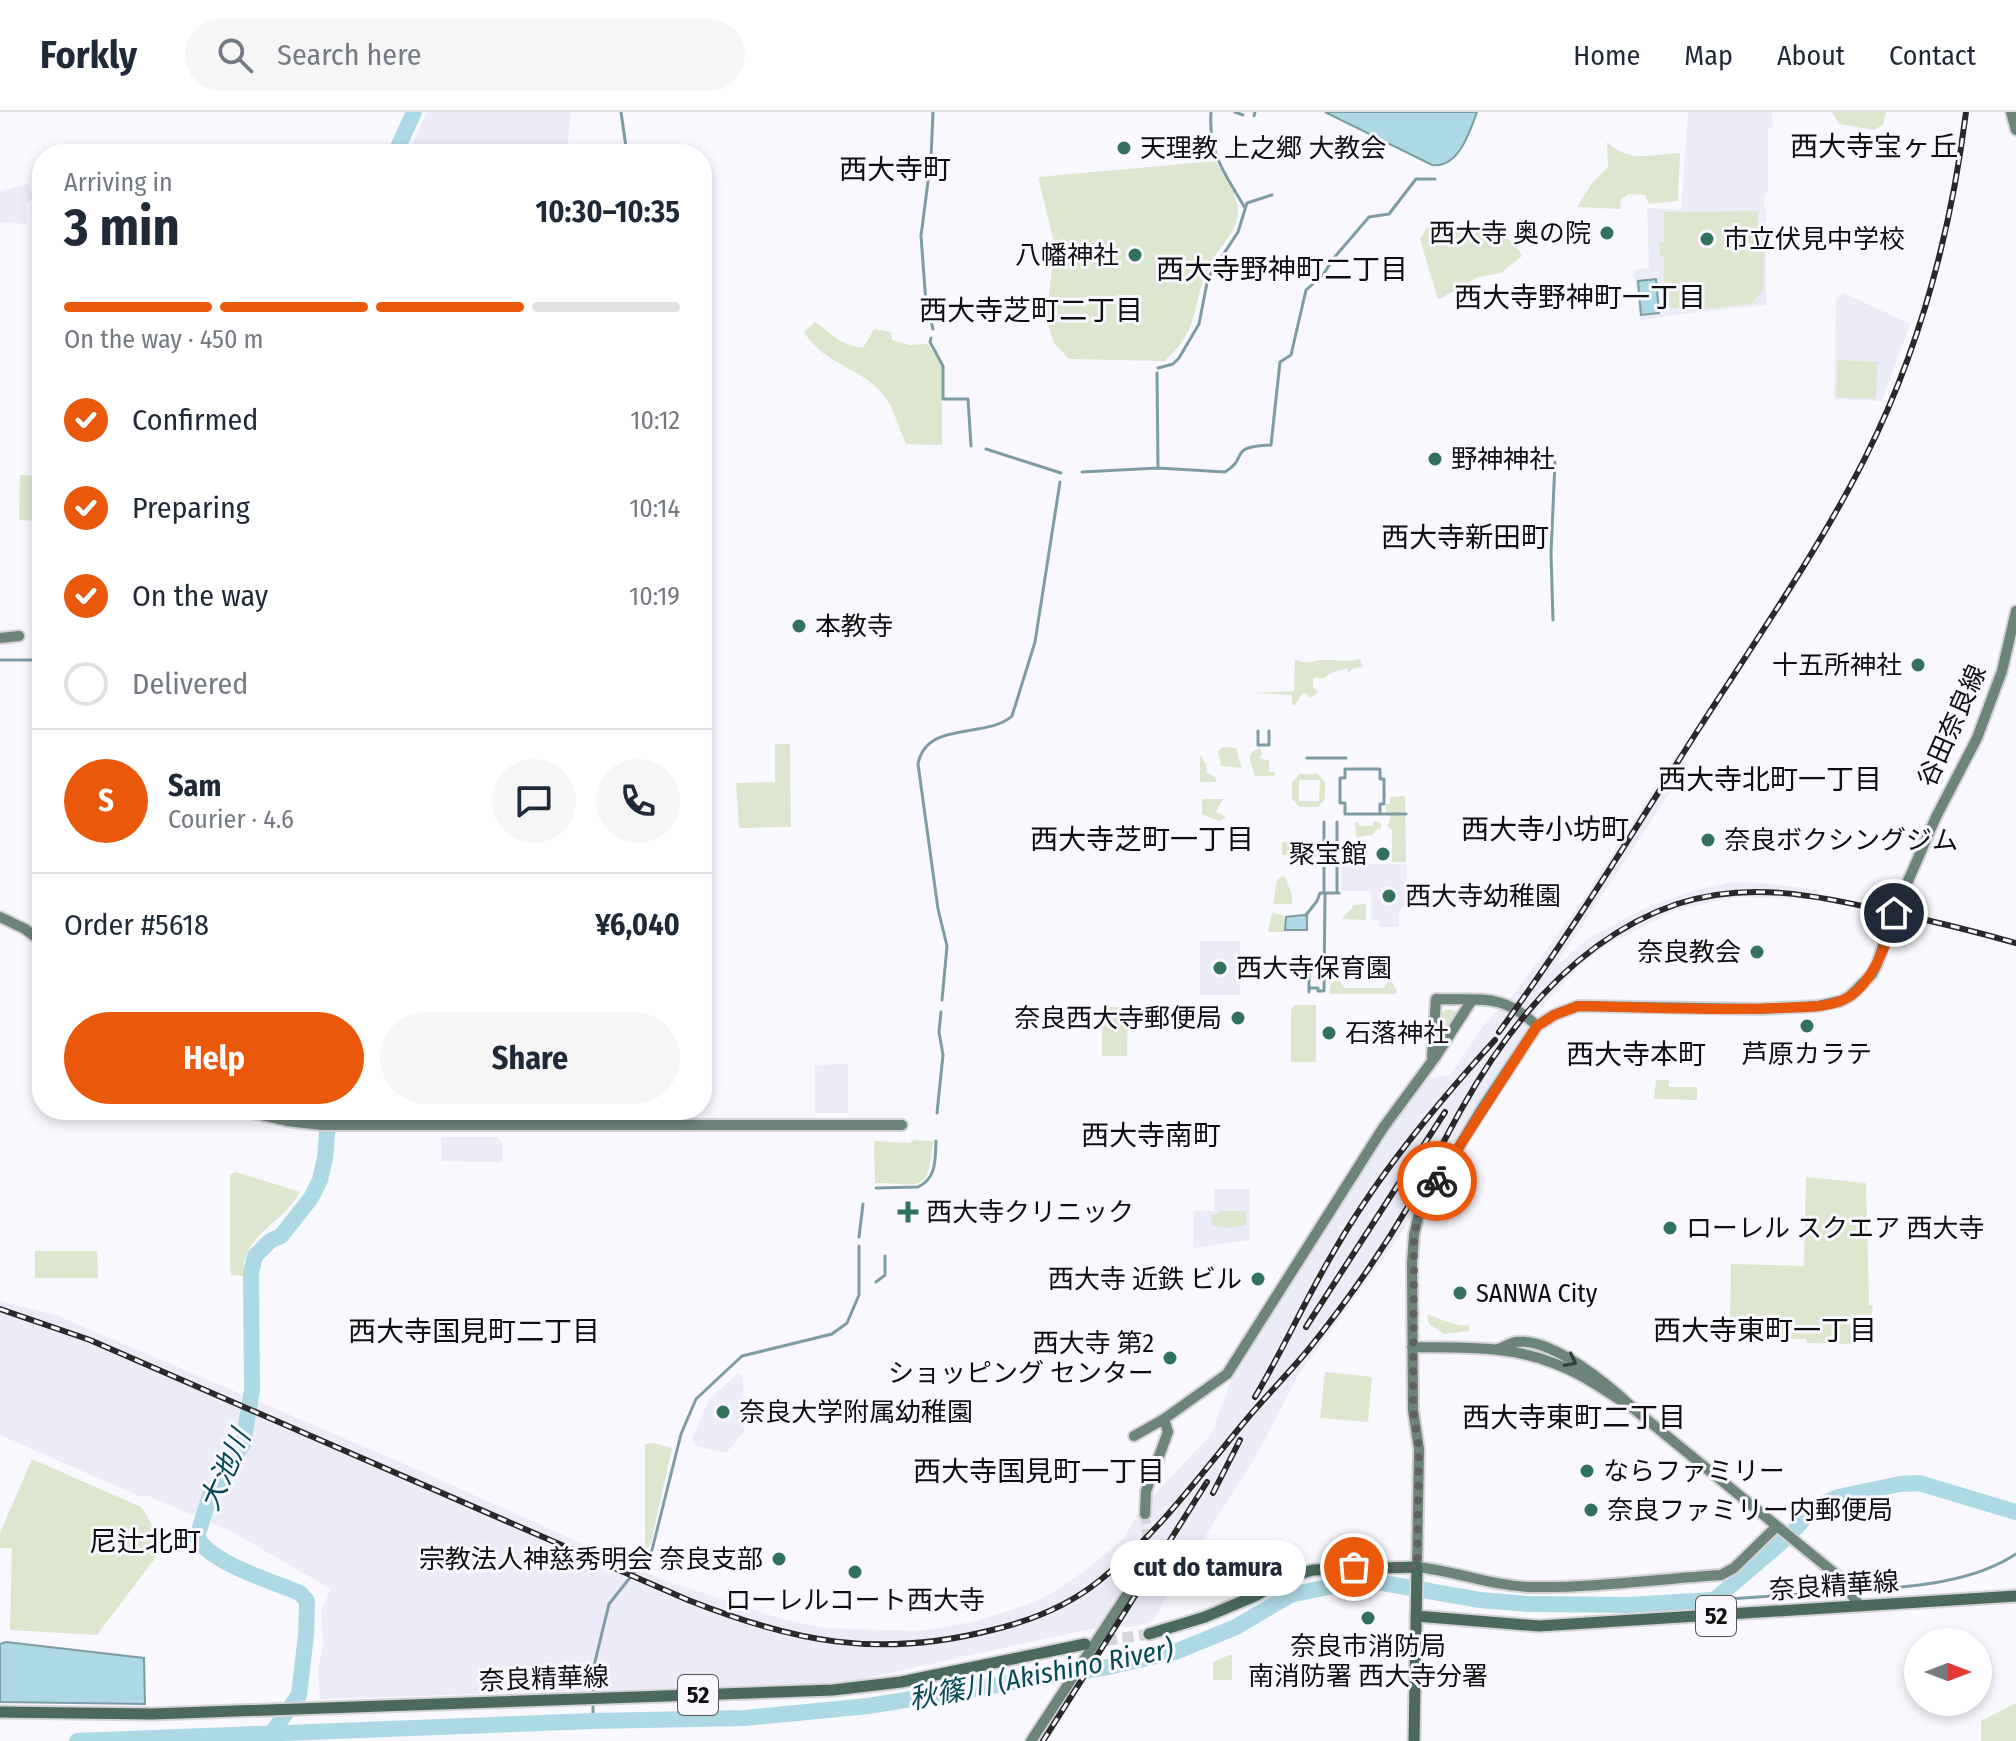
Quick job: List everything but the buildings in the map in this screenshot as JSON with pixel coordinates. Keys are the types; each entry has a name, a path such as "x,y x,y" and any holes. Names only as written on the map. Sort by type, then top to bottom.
{"main road":[{"path":"1149,1634 1205,1617 1292,1576 1313,1570 1417,1571 1414,1741"},
{"name":"奈良精華線","path":"1416,1610 1539,1626 2016,1596"},
{"name":"奈良精華線","path":"0,1712 152,1714 833,1690 901,1682 1086,1649"}],"street":[{"path":"2011,112 2016,130"},
{"name":"谷田奈良線","path":"1537,1026 1554,1015 1578,1006 1761,1009 1818,1006 1850,996 1872,974 1877,964 1894,913 1936,817 1977,738 2002,671 2016,611"},
{"path":"0,638 19,636"},
{"path":"0,917 32,934"},
{"path":"1432,1059 1436,999 1500,1001 1525,1014 1537,1026 1419,1213 1414,1235 1413,1410 1419,1449 1417,1571 1439,1569 1501,1584 1529,1587 1587,1586 1721,1575 1780,1531"},
{"path":"1134,1436 1164,1419 1227,1374 1383,1128 1472,1000"},
{"path":"283,1120 322,1125 902,1125"},
{"path":"1412,1347 1498,1349 1521,1342 1562,1356 1605,1382 1780,1531 1838,1576 1859,1604"},
{"path":"1145,1514 1146,1491 1168,1432 1164,1419"},
{"path":"1031,1741 1086,1649 1149,1561 1149,1551"}],"shaded area":[{"path":"427,112 571,112 568,144 413,144"},
{"name":"市立伏見中学校","path":"1688,112 1772,112 1773,127 1768,128 1768,192 1765,194 1764,208 1766,305 1640,321 1634,270 1649,268 1647,208 1681,210"},
{"path":"28,184 32,200 25,203 27,224 0,222 0,191"},
{"name":"市立伏見中学校","path":"1844,293 1910,324 1882,401 1834,399 1836,299"},
{"path":"1676,754 1689,764 1557,963 1587,939 1643,909 1693,891 1731,882 1761,883 1819,890 1818,900 1736,897 1676,910 1607,945 1581,965 1539,1009 1464,1123 1401,1234 1297,1377 1259,1451 1152,1621 1139,1626 1090,1629 857,1680 827,1683 320,1699 321,1611 331,1589 234,1533 146,1495 141,1497 0,1435 0,1301 56,1315 407,1465 661,1579 782,1619 824,1628 920,1631 972,1622 1033,1603 1092,1565 1124,1538 1141,1508 1206,1440 1213,1430 1230,1383 1390,1129 1429,1078 1450,1075 1485,1024 1514,994 1583,900"},
{"name":"西大寺幼稚園","path":"1341,864 1407,864 1407,901 1399,912 1399,927 1379,927 1379,920 1371,920 1371,891 1341,891"},
{"name":"西大寺保育園","path":"1200,941 1240,941 1240,995 1200,995"},
{"path":"848,1064 848,1113 815,1113 815,1065"},
{"path":"441,1137 498,1137 502,1142 502,1162 442,1161"},
{"path":"1214,1189 1250,1189 1250,1240 1193,1248 1194,1210 1214,1211"},
{"name":"奈良大学附属幼稚園","path":"738,1373 743,1376 744,1432 726,1453 696,1446 692,1439 709,1400"}],"green space":[{"path":"1832,112 1886,112 1883,125 1874,130 1839,124"},
{"path":"1607,142 1633,155 1680,153 1678,201 1649,204 1645,195 1629,194 1621,199 1620,209 1577,207 1592,183 1608,167"},
{"name":"八幡神社","path":"1216,161 1236,199 1237,220 1203,280 1185,338 1165,361 1069,359 1054,343 1046,318 1055,246 1038,177"},
{"path":"1758,211 1758,233 1765,233 1763,290 1751,304 1680,312 1679,308 1664,308 1664,256 1660,256 1659,242 1664,242 1664,212"},
{"path":"1427,227 1466,227 1493,232 1515,245 1522,256 1501,273 1478,277 1438,300 1420,239"},
{"path":"815,322 842,341 863,348 874,329 891,332 892,340 909,345 928,344 942,367 942,445 906,444 893,410 882,393 863,377 821,351 804,332"},
{"path":"1838,360 1878,362 1876,399 1836,397"},
{"path":"20,475 32,476 32,521 19,520"},
{"path":"1295,659 1306,662 1360,659 1363,667 1354,668 1348,673 1347,668 1324,678 1313,678 1313,687 1318,692 1310,698 1306,693 1302,694 1295,705 1292,705 1292,695 1252,693 1294,691"},
{"path":"775,744 790,744 791,827 739,828 736,783 775,782"},
{"path":"1223,747 1236,748 1242,768 1221,766 1218,751"},
{"path":"1260,748 1260,759 1269,760 1269,772 1275,772 1274,776 1255,776 1249,757"},
{"path":"1200,755 1207,765 1206,772 1216,778 1216,782 1200,782"},
{"path":"1300,774 1318,774 1325,782 1325,799 1318,807 1300,807 1292,799 1292,782","holes":["1299,780 1320,780 1319,801 1299,801"]},
{"path":"1405,796 1406,862 1392,862 1392,830 1387,826 1391,818 1386,813 1386,804 1390,804 1390,797"},
{"path":"1202,799 1223,799 1216,812 1226,817 1219,821 1202,814"},
{"path":"1373,821 1381,823 1381,829 1373,835 1356,837 1355,822 1359,826 1373,826"},
{"path":"1309,841 1321,841 1321,856 1309,856 1309,861 1303,861 1302,855 1282,855 1282,842 1294,842 1294,852 1305,852 1309,849"},
{"path":"1284,875 1292,894 1292,904 1273,904 1277,880"},
{"path":"1366,904 1366,920 1342,919 1354,905"},
{"path":"1272,912 1284,916 1285,932 1268,932"},
{"path":"1338,978 1344,988 1384,988 1390,978 1397,991 1396,994 1331,994 1331,984"},
{"path":"1294,1005 1316,1005 1316,1062 1291,1062 1291,1010"},
{"path":"1108,1007 1128,1007 1127,1056 1102,1056 1102,1012"},
{"path":"1446,1009 1459,1012 1442,1037 1442,1012"},
{"path":"1656,1080 1669,1080 1669,1087 1697,1087 1697,1100 1654,1099"},
{"path":"915,1140 933,1141 925,1178 913,1184 875,1183 874,1141 909,1143"},
{"path":"236,1172 300,1192 248,1250 244,1276 231,1275 230,1262 230,1175"},
{"path":"1806,1177 1866,1183 1869,1305 1873,1305 1870,1324 1855,1344 1807,1343 1806,1339 1752,1339 1744,1330 1730,1329 1731,1264 1804,1266"},
{"path":"1219,1211 1246,1211 1246,1225 1226,1228 1212,1225 1210,1215"},
{"path":"35,1251 97,1251 98,1278 35,1278"},
{"path":"1427,1314 1453,1324 1469,1326 1469,1331 1444,1334 1429,1324"},
{"path":"1325,1372 1372,1377 1368,1422 1320,1418"},
{"path":"645,1444 672,1448 651,1543 645,1552"},
{"path":"32,1459 141,1507 151,1524 156,1557 97,1635 10,1630 12,1548 0,1548 0,1533"},
{"path":"1232,1654 1232,1680 1213,1680 1213,1662"},
{"path":"2016,1703 2016,1741 1981,1741 1981,1721"}],"water":[{"path":"1325,112 1477,112 1462,148 1449,161 1432,165"},
{"path":"1656,279 1659,313 1641,315 1638,281"},
{"path":"1307,916 1307,930 1285,930 1286,917"},
{"path":"6,1642 144,1658 145,1704 0,1702 0,1644"}],"waterway":[{"name":"大池川","path":"400,144 414,112"},
{"path":"621,112 626,144"},
{"path":"933,112 931,158 921,236 926,303 933,329"},
{"path":"1211,112 1215,152 1245,208"},
{"path":"1235,112 1243,115"},
{"path":"1254,116 1255,112"},
{"path":"1082,472 1158,468 1225,472 1243,450 1271,445 1280,362 1291,355 1306,290 1323,275 1369,217 1389,214 1416,179 1435,179"},
{"path":"1158,368 1173,364 1179,358 1199,324 1208,278 1238,232 1247,203 1272,195"},
{"path":"931,338 930,342 943,366 943,399 968,399 971,446"},
{"path":"1157,373 1158,468"},
{"path":"986,449 1061,473"},
{"path":"1553,620 1551,553 1555,462"},
{"path":"942,1000 947,946 938,909 918,764 923,750 933,741 1001,723 1012,716 1035,642 1060,482"},
{"path":"0,660 32,660"},
{"path":"1258,731 1258,745 1269,745 1269,731"},
{"path":"1307,758 1346,758"},
{"path":"1380,814 1380,804 1384,804 1384,779 1380,779 1380,769 1345,769 1345,778 1340,778 1340,803 1345,803 1345,814 1406,814"},
{"path":"1324,822 1324,893"},
{"path":"1337,822 1337,893"},
{"path":"1306,915 1320,893 1339,893"},
{"path":"1309,988 1324,991 1325,893"},
{"path":"1309,970 1309,992"},
{"path":"937,1113 943,1055 939,1032 941,1012"},
{"name":"大池川","path":"271,1734 299,1695 307,1601 300,1593 228,1563 204,1547 197,1537 210,1495 243,1444 252,1390 251,1273 255,1256 270,1241 281,1236 311,1198 320,1180 325,1158 328,1120"},
{"path":"876,1188 918,1187 924,1183 934,1168 936,1141"},
{"path":"859,1237 863,1204"},
{"path":"593,1721 593,1670 609,1604 652,1550 681,1434 696,1399 742,1356 832,1334 847,1323 859,1295 859,1246"},
{"path":"876,1282 885,1275 885,1256"},
{"path":"1796,1528 1812,1509 1838,1497 1900,1484 1919,1483 2016,1512"},
{"name":"秋篠川 (Akishino River)","path":"77,1741 745,1718 868,1706 1108,1667 1175,1652 1236,1627 1290,1595 1347,1583 1383,1583 1480,1600 1528,1604 1627,1605 1714,1600 1790,1535"},
{"path":"1854,1591 1959,1578 2016,1554"},
{"path":"1714,1600 1846,1591"}],"tunnel":[{"path":"1145,1514 1149,1551"},
{"path":"1090,1643 1149,1634"}],"railway":[{"path":"1499,1032 1576,921 1785,596 1865,458 1902,375 1930,289 1952,201 1966,112"},
{"path":"0,1309 90,1340 727,1615 801,1636 837,1642 874,1644 951,1639 1048,1612 1087,1590 1140,1545 1308,1350 1348,1297 1398,1224 1481,1076 1526,1014 1579,960 1609,938 1677,904 1703,897 1755,892 1833,900 2016,943"},
{"path":"1255,1397 1323,1271 1368,1197 1429,1116 1495,1040"},
{"path":"1306,1327 1445,1112"},
{"path":"1213,1493 1240,1440"},
{"path":"1043,1741 1207,1482"}],"way so far":[{"path":"1354,1567 1417,1567 1419,1442 1413,1410 1412,1263 1419,1213 1437,1181"}],"place":[{"name":"天理教 上之郷 大教会","path":"1124,148"},
{"name":"西大寺 奥の院","path":"1607,233"},
{"name":"市立伏見中学校","path":"1707,239"},
{"name":"八幡神社","path":"1135,255"},
{"name":"野神神社","path":"1435,459"},
{"name":"本教寺","path":"799,626"},
{"name":"十五所神社","path":"1918,665"},
{"name":"奈良ボクシングジム","path":"1708,840"},
{"name":"聚宝館","path":"1383,854"},
{"name":"西大寺幼稚園","path":"1389,896"},
{"name":"奈良教会","path":"1757,952"},
{"name":"西大寺保育園","path":"1220,968"},
{"name":"奈良西大寺郵便局","path":"1238,1018"},
{"name":"芦原カラテ","path":"1807,1026"},
{"name":"石落神社","path":"1329,1033"},
{"name":"西大寺クリニック","path":"908,1212"},
{"name":"ローレル スクエア 西大寺","path":"1670,1228"},
{"name":"西大寺 近鉄 ビル","path":"1258,1279"},
{"name":"SANWA City","path":"1460,1293"},
{"name":"西大寺 第2 ショッピング センター","path":"1170,1358"},
{"name":"奈良大学附属幼稚園","path":"723,1412"},
{"name":"ならファミリー","path":"1587,1471"},
{"name":"奈良ファミリー内郵便局","path":"1591,1510"},
{"name":"宗教法人神慈秀明会 奈良支部","path":"779,1559"},
{"name":"cut do tamura","path":"1354,1567"},
{"name":"ローレルコート西大寺","path":"855,1572"},
{"name":"奈良市消防局 南消防署 西大寺分署","path":"1368,1618"}],"district":[{"name":"西大寺宝ヶ丘","path":"1874,146"},
{"name":"西大寺町","path":"895,169"},
{"name":"西大寺野神町二丁目","path":"1282,269"},
{"name":"西大寺野神町一丁目","path":"1580,297"},
{"name":"西大寺芝町二丁目","path":"1031,310"},
{"name":"西大寺新田町","path":"1465,537"},
{"name":"西大寺北町一丁目","path":"1770,779"},
{"name":"西大寺小坊町","path":"1545,829"},
{"name":"西大寺芝町一丁目","path":"1142,839"},
{"name":"西大寺本町","path":"1636,1054"},
{"name":"西大寺南町","path":"1151,1135"},
{"name":"西大寺東町一丁目","path":"1765,1330"},
{"name":"西大寺国見町二丁目","path":"474,1331"},
{"name":"西大寺東町二丁目","path":"1574,1417"},
{"name":"西大寺国見町一丁目","path":"1039,1471"},
{"name":"尼辻北町","path":"145,1541"}],"route":[{"path":"1437,1181 1508,1067 1537,1026 1554,1015 1578,1006 1761,1009 1818,1006 1841,1001 1872,974 1894,913"}]}
